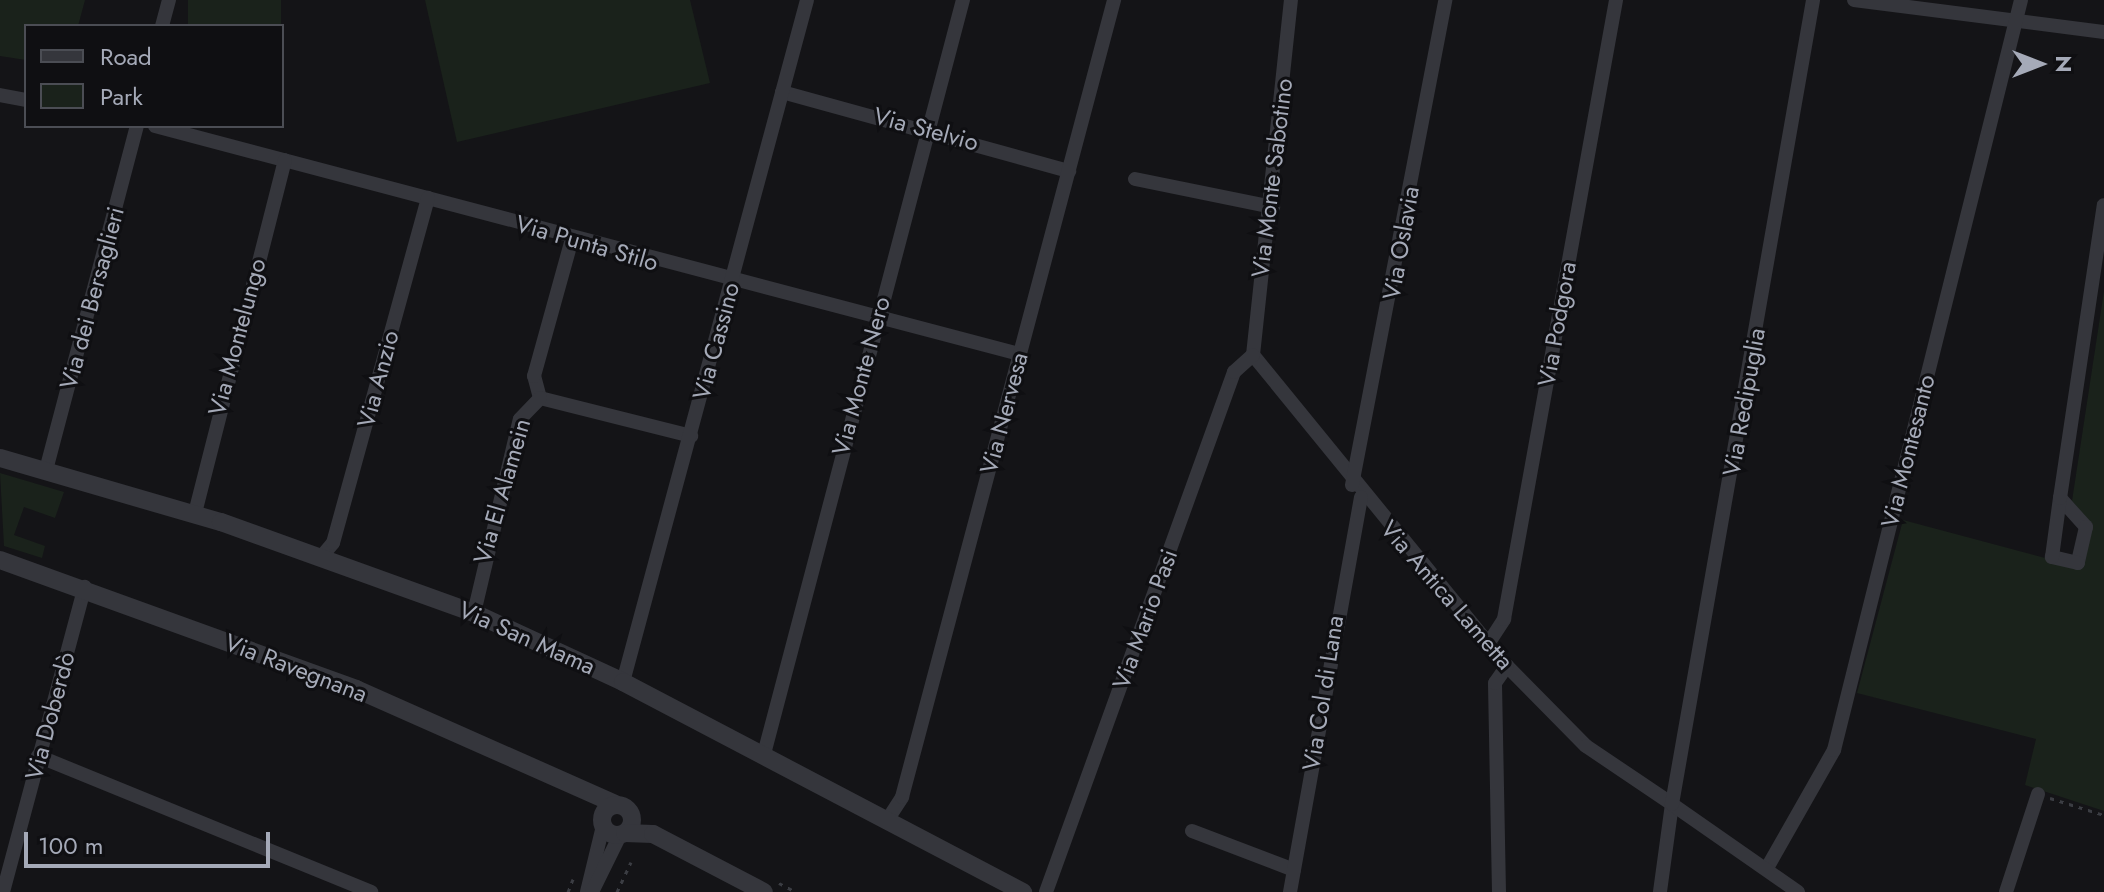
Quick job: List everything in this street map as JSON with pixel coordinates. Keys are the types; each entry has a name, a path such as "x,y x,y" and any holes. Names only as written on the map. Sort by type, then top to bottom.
{"street":[{"path":"163,24 169,0"},
{"name":"Via Cassino","path":"623,682 807,0"},
{"name":"Via Monte Nero","path":"764,754 875,321 963,0"},
{"name":"Via Nervesa","path":"886,822 902,797 1114,0"},
{"name":"Via Monte Sabotino","path":"1253,355 1273,207 1291,0"},
{"name":"Via Oslavia","path":"1357,491 1445,0"},
{"name":"Via Podgora","path":"1488,644 1504,619 1616,0"},
{"name":"Via Redipuglia","path":"1672,804 1813,0"},
{"path":"1854,0 2104,32"},
{"name":"Via Montesanto","path":"1767,868 1834,750 2021,0"},
{"name":"Via Stelvio","path":"782,92 929,128 1069,171"},
{"path":"0,95 24,100"},
{"name":"Via dei Bersaglieri","path":"46,470 136,128"},
{"name":"Via Punta Stilo","path":"163,128 875,321 1019,354"},
{"name":"Via Montelungo","path":"195,513 285,160"},
{"path":"1135,179 1273,207"},
{"name":"Via Anzio","path":"322,556 333,543 428,198"},
{"path":"2060,498 2104,205"},
{"name":"Via El Alamein","path":"474,613 520,419 540,398 534,376 572,239"},
{"name":"Via Antica Lametta","path":"1253,355 1357,491 1507,666 1586,746 1798,892"},
{"name":"Via Mario Pasi","path":"1046,892 1234,372 1253,355"},
{"path":"540,398 691,436"},
{"name":"Via San Mama","path":"0,458 195,513 474,613 623,682 1023,892"},
{"name":"Via Col di Lana","path":"1290,892 1357,491"},
{"name":"Via Ravegnana","path":"0,560 85,587 356,689 585,793 622,834"},
{"name":"Via Doberdò","path":"4,892 85,587"},
{"path":"1499,892 1495,683 1507,666"},
{"path":"38,756 371,892"},
{"path":"2006,892 2038,794"},
{"path":"1660,892 1672,804"},
{"path":"631,814 622,834 590,892 606,816 631,814"},
{"path":"1192,831 1294,870"},
{"path":"622,834 653,834 764,892"}],"path":[{"path":"2038,794 2104,815"},
{"path":"617,892 631,862"}],"green space":[{"path":"0,0 85,0 79,24 24,24 24,60 0,56"},
{"path":"188,0 281,0 281,24 188,24"},
{"path":"425,0 690,0 710,83 457,142"},
{"path":"2104,291 2104,811 2025,785 2036,739 1857,693 1903,520 2083,568 2093,525 2072,501"},
{"path":"0,473 64,492 55,518 24,507 14,535 45,546 42,558 4,546"}]}
